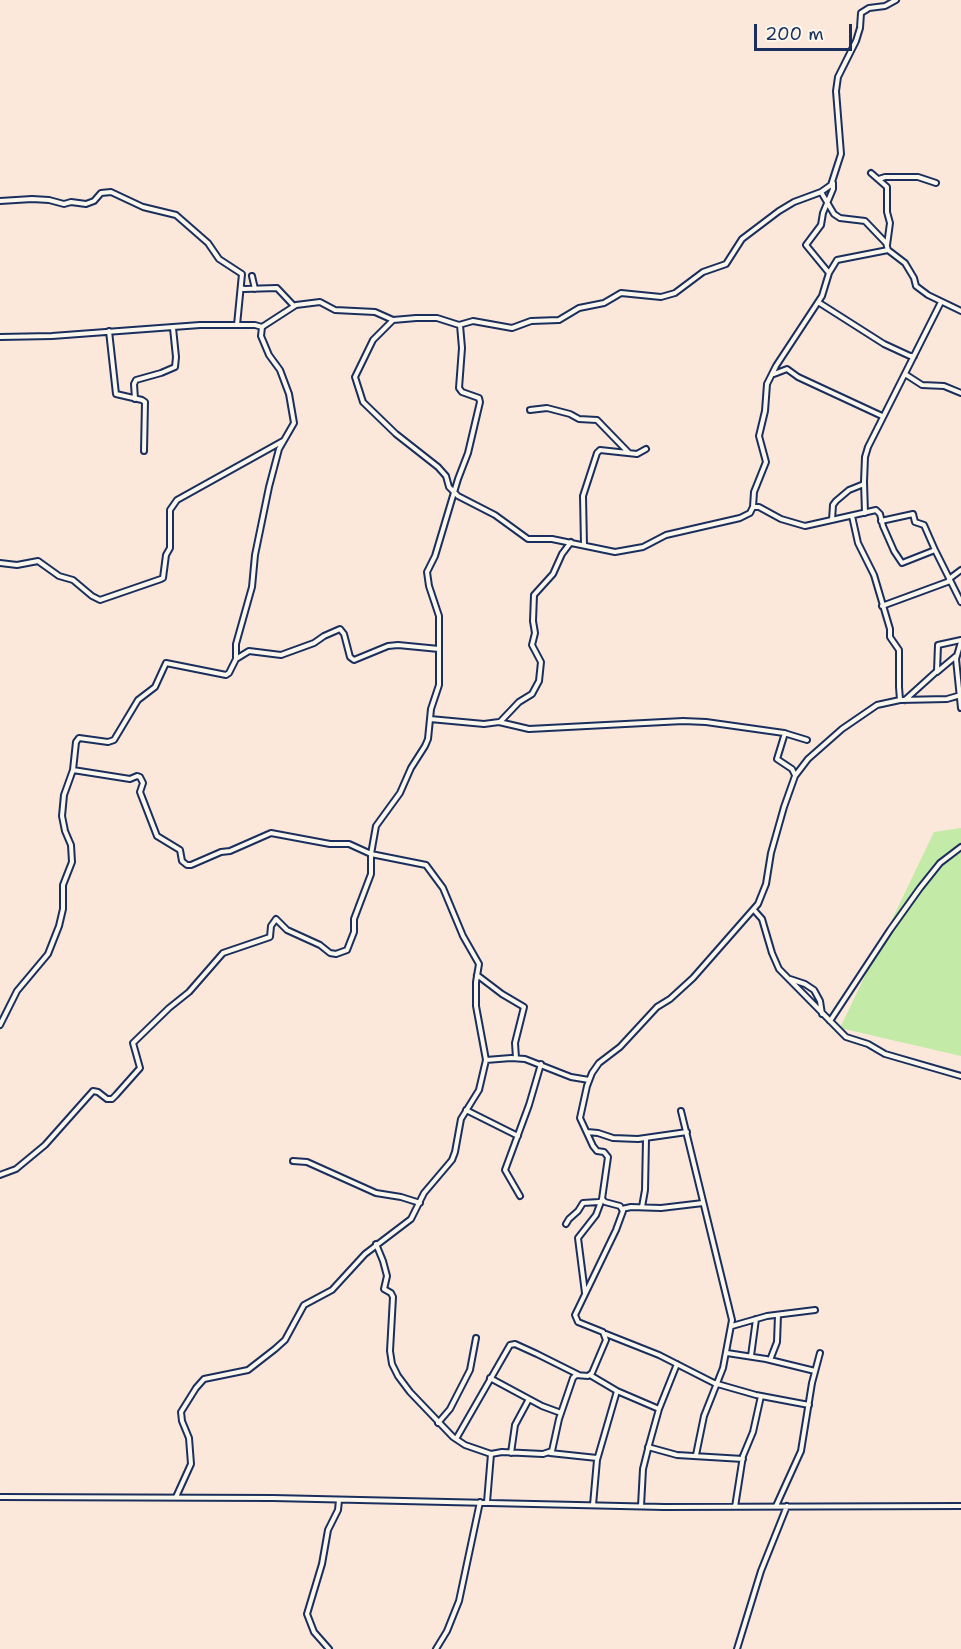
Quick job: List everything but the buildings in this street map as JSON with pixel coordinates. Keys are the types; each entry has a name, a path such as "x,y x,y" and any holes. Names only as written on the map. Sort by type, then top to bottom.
{"street":[{"path":"829,273 806,245 819,230 833,189 841,154 836,91 838,77 859,32 861,13 869,8 885,6 896,0"},
{"path":"871,173 887,187 887,212 890,223 888,247"},
{"path":"878,180 885,177 918,177 936,183"},
{"path":"0,337 237,325 262,327 294,307 320,302 335,310 375,312 393,320 437,318 460,325 473,321 513,328 531,321 559,320 579,308 604,303 621,293 661,297 675,293 703,272 726,264 747,235 779,211 794,202 821,192 833,183"},
{"path":"0,201 32,199 64,204 71,202 86,204 101,193 111,192 143,207 174,214 208,243 219,259 241,272 243,276 237,325"},
{"path":"821,192 832,212 840,218 865,221 905,263 916,286 941,302 961,311"},
{"path":"393,320 373,340 355,377 361,398 396,434 444,473 454,493 468,503 495,515 529,540 552,539 615,552 635,549 666,535 740,518 750,513 753,507 754,492 766,462 759,436 765,411 767,388 773,374 790,343 818,302 825,289 829,273 839,259 888,247"},
{"path":"252,276 255,289"},
{"path":"241,287 244,289 277,288 294,307"},
{"path":"818,302 873,337 913,357"},
{"path":"865,513 866,453 882,416 941,302"},
{"path":"0,1175 16,1169 45,1146 93,1091 106,1099 116,1095 140,1068 133,1043 189,992 223,952 270,937 271,926 276,919 287,930 320,945 330,953 347,951 354,932 354,919 371,874 370,854 378,822 400,793 411,768 426,746 438,685 439,610 429,586 427,572 435,556 442,526 474,434 480,402 479,398 462,392 459,388 462,348 460,325"},
{"path":"0,1025 17,991 48,954 58,932 63,909 63,885 72,862 71,845 62,816 64,795 74,770 75,743 79,738 112,741 138,700 155,687 166,663 226,675 236,659 236,644 252,587 255,555 266,497 283,441 294,424 292,405 284,379 269,355 261,336 262,327"},
{"path":"135,399 134,384 137,379 175,367 173,328"},
{"path":"109,331 116,394 145,402 144,450"},
{"path":"773,374 787,369 798,377 882,416"},
{"path":"905,374 922,385 944,386 961,393"},
{"path":"530,410 547,408 570,414 579,419 597,420 629,453"},
{"path":"0,563 17,565 38,561 59,576 73,580 100,600 161,579 166,555 170,548 170,510 177,500 283,441"},
{"path":"584,545 583,496 594,457 600,450 637,454 646,449"},
{"path":"832,520 833,505 836,501 849,490 864,484"},
{"path":"753,507 759,507 781,519 805,526 876,510 880,514 894,551 902,563 935,550"},
{"path":"881,521 913,514 915,522 924,525 961,602"},
{"path":"852,516 858,543 874,575 890,629 890,637 899,650 898,687 902,700"},
{"path":"500,722 519,702 532,694 539,681 541,663 532,645 535,633 534,595 553,574 571,543"},
{"path":"882,606 949,580 961,570"},
{"path":"236,659 252,650 281,655 310,645 340,630 344,634 350,657 354,660 388,646 439,649"},
{"path":"936,672 938,645 961,641 956,655 961,708"},
{"path":"902,700 956,655"},
{"path":"585,1294 578,1238 596,1215 608,1157 604,1152 595,1149 579,1116 589,1080 599,1063 620,1047 655,1009 693,978 754,910 763,894 771,853 795,776 813,754 877,705 902,700 947,699 960,695"},
{"path":"430,719 484,724 500,722 529,729 683,721 705,722 785,733 807,740"},
{"path":"785,733 777,759 792,769 795,776"},
{"path":"74,770 130,779 140,777 143,783 140,792 157,836 180,850 182,861 187,865 230,851 271,833 330,844 353,845 370,854 422,864 431,869 443,888 463,936 479,963 476,1006 486,1060 481,1084 461,1119 454,1156 429,1186 411,1219 376,1244 332,1290 304,1305 285,1340 263,1359 243,1371 204,1379 196,1388 181,1412 189,1438 191,1464 176,1497"},
{"path":"830,1022 850,988 914,896 940,863 961,847"},
{"path":"754,910 762,918 778,967 850,1040 868,1044 885,1054 961,1076"},
{"path":"477,975 502,994 522,1003 524,1007 515,1043 516,1058"},
{"path":"788,979 805,984 814,990 821,1005 822,1014"},
{"path":"486,1060 516,1058 541,1064 571,1077 589,1080"},
{"path":"520,1196 505,1170 541,1064"},
{"path":"466,1110 518,1136"},
{"path":"681,1111 732,1326 727,1353 704,1416 696,1455"},
{"path":"587,1132 613,1138 646,1139 687,1132"},
{"path":"642,1207 645,1190 646,1139"},
{"path":"293,1161 307,1162 373,1192 420,1203"},
{"path":"566,1224 583,1203 600,1200 618,1205 622,1209 661,1208 703,1203"},
{"path":"622,1209 616,1230 575,1313 578,1322 677,1364 717,1384 761,1396 809,1405"},
{"path":"376,1244 387,1279 384,1289 393,1297 390,1341 392,1364 405,1386 438,1423 472,1449 491,1454 494,1452 549,1453 597,1458"},
{"path":"732,1326 756,1319 815,1310"},
{"path":"770,1360 777,1342 778,1315"},
{"path":"750,1356 756,1319"},
{"path":"590,1375 605,1343 605,1334"},
{"path":"438,1423 450,1409 470,1370 476,1338"},
{"path":"456,1439 507,1347 513,1344 579,1375 590,1375 617,1391 659,1408"},
{"path":"727,1353 815,1371"},
{"path":"776,1506 799,1457 820,1353"},
{"path":"640,1506 643,1469 648,1447 659,1408 677,1364"},
{"path":"549,1453 553,1448 555,1432 573,1378 579,1375"},
{"path":"490,1378 561,1413"},
{"path":"593,1504 597,1458 617,1391"},
{"path":"735,1506 743,1459 753,1432 761,1396"},
{"path":"511,1453 515,1425 529,1399"},
{"path":"648,1447 667,1453 743,1459"},
{"path":"487,1502 491,1454"},
{"path":"0,1497 176,1497 640,1506 961,1506"},
{"path":"329,1649 314,1632 307,1614 322,1564 328,1530 338,1510 339,1500"},
{"path":"436,1649 447,1631 459,1601 480,1502"},
{"path":"737,1649 761,1571 787,1506"}],"green space":[{"path":"961,828 961,1056 840,1028 934,832"}]}
